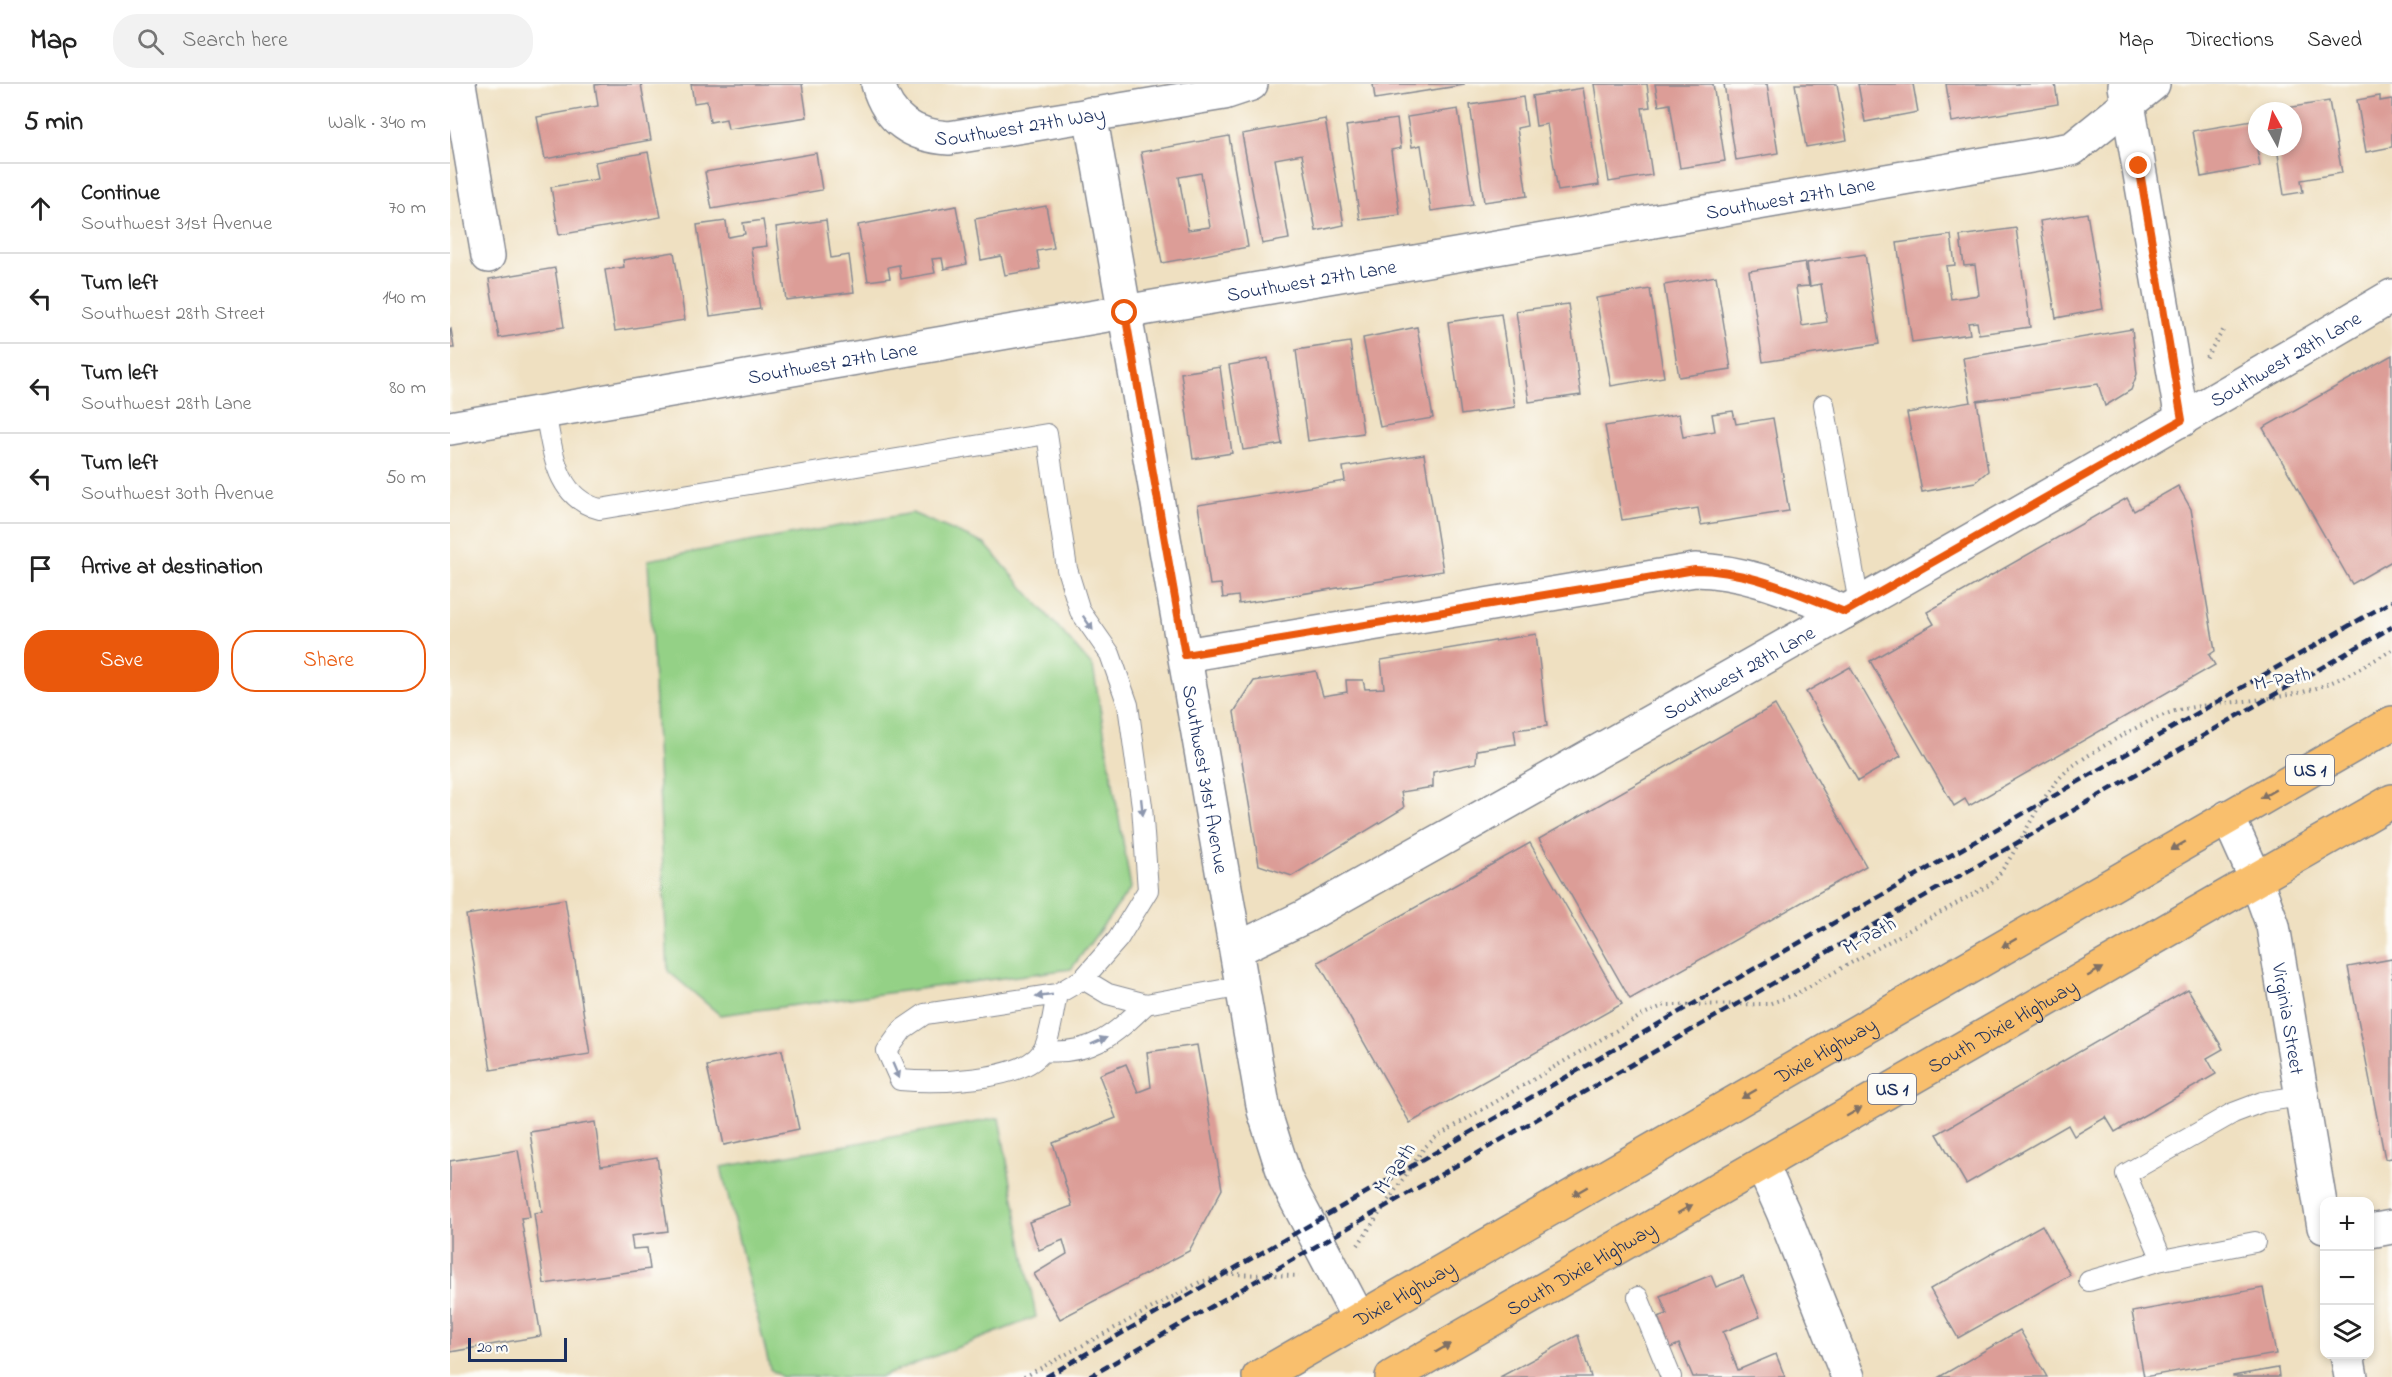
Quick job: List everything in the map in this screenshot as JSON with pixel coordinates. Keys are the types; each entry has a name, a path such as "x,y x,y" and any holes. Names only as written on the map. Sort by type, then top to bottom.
{"highway":[{"name":"Dixie Highway","path":"1259,1377 2392,723"},
{"name":"South Dixie Highway","path":"1392,1377 2392,801"}],"street":[{"path":"459,84 488,256"},
{"name":"Southwest 27th Way","path":"878,84 887,107 898,121 924,135 950,138 1224,93 1251,84"},
{"name":"Southwest 27th Lane","path":"450,428 2072,149 2127,94 2153,84"},
{"path":"2127,94 2182,420"},
{"name":"Southwest 31st Avenue","path":"1090,114 1264,1111 1279,1162 1359,1319"},
{"name":"Southwest 28th Lane","path":"1237,949 1305,917 1852,608 2182,420 2392,296"},
{"path":"1185,655 1695,570 1722,570 1748,575 1852,608"},
{"name":"Virginia Street","path":"2228,817 2256,879 2272,926 2320,1200"},
{"path":"1762,1165 1848,1377"},
{"path":"2374,1230 2392,1227"},
{"path":"2348,1359 2351,1377"}],"lane":[{"path":"1824,404 1852,608"},
{"path":"544,412 560,474 568,491 585,506 600,509 1047,434 1067,569 1080,611 1110,654 1128,705 1142,806 1148,890 1118,939 1083,979 1057,994 925,1014 903,1029 887,1051 900,1080 935,1083 981,1078 1030,1063 1043,1051 1057,994"},
{"path":"1083,979 1108,994 1146,1004 1244,986"},
{"path":"1043,1051 1070,1053 1115,1034 1146,1004"},
{"path":"2163,1260 2126,1174 2233,1113 2262,1102 2301,1096"},
{"path":"2089,1281 2163,1260 2255,1242"},
{"path":"1638,1297 1671,1377"}],"path":[{"path":"2206,357 2224,329"},
{"name":"M-Path","path":"1362,1244 1424,1148 1436,1137 1644,1014 1665,1005 1768,1004 1794,995 1991,884 2007,867 2057,781 2075,765 2159,716 2182,709 2304,692 2338,680 2392,650"},
{"path":"1024,1377 1200,1282 1232,1274 1300,1276"}],"green space":[{"path":"912,513 985,544 1093,667 1131,888 1071,969 720,1015 668,971 648,560"},
{"path":"999,1118 1036,1317 881,1377 782,1377 770,1369 721,1167"}],"building":[{"path":"641,84 651,140 545,159 537,117 598,106 595,85"},
{"path":"691,84 802,84 807,117 728,129 726,119 710,122 707,101 694,103"},
{"path":"1373,84 1464,84 1464,85 1375,99"},
{"path":"1594,84 1647,84 1650,107 1642,108 1652,175 1609,182"},
{"path":"1655,84 1713,84 1725,161 1680,168 1670,104 1659,106"},
{"path":"1724,84 1767,84 1778,153 1736,160"},
{"path":"1795,84 1837,84 1847,140 1806,147"},
{"path":"1858,84 1913,84 1918,112 1865,122"},
{"path":"1946,84 2055,84 2058,104 1952,122"},
{"path":"1583,88 1599,185 1558,191 1547,124 1536,126 1532,96"},
{"path":"2380,96 2380,101 2392,99 2392,147 2366,152 2357,100"},
{"path":"1523,97 1527,126 1517,128 1527,196 1484,202 1470,105"},
{"path":"2329,101 2342,173 2301,180 2303,192 2284,195 2278,156 2302,156 2302,105"},
{"path":"1458,109 1473,205 1431,211 1421,145 1412,147 1407,117"},
{"path":"1325,119 1344,225 1316,231 1302,154 1275,159 1289,239 1262,244 1242,134"},
{"path":"1397,119 1401,148 1391,150 1400,215 1360,220 1346,126"},
{"path":"2248,122 2248,156 2258,156 2260,166 2201,177 2193,131"},
{"path":"1229,136 1248,247 1162,263 1141,152","holes":["1201,173 1210,227 1188,230 1179,177"]},
{"path":"648,152 661,217 559,235 551,187 598,179 595,162"},
{"path":"816,153 822,190 712,209 705,172"},
{"path":"956,206 967,264 944,269 942,258 932,259 935,273 901,279 899,265 888,267 890,278 868,281 858,225"},
{"path":"1046,206 1054,248 1037,251 1040,269 1005,275 1001,256 981,260 975,219"},
{"path":"2087,213 2103,309 2056,318 2040,221"},
{"path":"763,220 767,246 751,248 760,309 710,316 697,225 726,221 728,237 745,234 743,223"},
{"path":"826,220 831,258 849,255 854,292 786,300 776,227"},
{"path":"2016,228 2030,327 1979,334 1977,322 1968,323 1970,334 1912,342 1897,243 1951,235 1955,265 1946,266 1951,299 1979,295 1975,265 1964,266 1960,236"},
{"path":"674,252 685,320 615,331 605,270 624,267 623,260"},
{"path":"1865,254 1879,344 1763,362 1749,271 1805,262 1809,286 1796,287 1802,326 1827,322 1821,284 1810,286 1807,263"},
{"path":"555,268 564,327 499,338 489,279"},
{"path":"1716,276 1731,369 1679,377 1664,285"},
{"path":"1650,289 1664,377 1611,386 1596,298"},
{"path":"1568,304 1581,395 1529,402 1516,311"},
{"path":"1501,314 1515,407 1461,415 1448,322"},
{"path":"1417,327 1433,418 1380,427 1363,338"},
{"path":"451,329 454,348 450,348"},
{"path":"2132,329 2137,374 2131,390 2105,406 2098,384 1977,401 1988,471 1975,482 1922,492 1907,413 1971,402 1963,358"},
{"path":"1350,342 1363,433 1308,441 1296,350"},
{"path":"2392,355 2392,561 2352,584 2263,428"},
{"path":"1268,358 1282,444 1243,450 1229,365"},
{"path":"1220,367 1232,453 1193,459 1181,373"},
{"path":"1733,411 1736,424 1773,418 1789,511 1701,525 1698,508 1622,520 1605,426 1679,414 1683,437 1715,431 1712,414"},
{"path":"1424,454 1443,571 1239,604 1238,596 1223,598 1221,584 1210,585 1198,505 1345,481 1343,467"},
{"path":"2178,486 2191,509 2215,651 2209,655 2215,665 1969,806 1965,799 1954,806 1870,661 1934,624 1927,612 2127,498 2134,511"},
{"path":"1536,634 1547,726 1514,730 1516,744 1477,750 1476,763 1433,772 1433,787 1401,792 1404,808 1292,876 1259,865 1234,712 1254,681 1316,671 1323,696 1347,692 1346,680 1363,680 1365,689 1384,688 1381,660"},
{"path":"1850,667 1901,756 1858,781 1806,692"},
{"path":"1775,705 1866,866 1630,999 1539,839"},
{"path":"1530,843 1622,1004 1410,1123 1318,962"},
{"path":"565,899 590,1054 491,1070 466,915"},
{"path":"2392,959 2392,1158 2385,1159 2348,967"},
{"path":"2188,989 2223,1049 2207,1058 2216,1074 2115,1132 2106,1117 2074,1136 2068,1125 1966,1184 1937,1134"},
{"path":"1197,1045 1222,1189 1189,1251 1060,1319 1034,1274 1067,1254 1063,1240 1039,1250 1029,1222 1072,1206 1053,1143 1116,1118 1099,1075 1126,1064 1138,1092 1151,1087 1147,1052"},
{"path":"782,1050 799,1129 724,1145 707,1066"},
{"path":"595,1122 601,1166 657,1157 668,1231 631,1236 633,1249 647,1248 650,1269 544,1284 534,1213 542,1212 530,1132"},
{"path":"518,1150 530,1217 521,1218 541,1336 450,1352 450,1161"},
{"path":"2042,1225 2070,1275 1958,1338 1930,1289"},
{"path":"1711,1275 1716,1287 1743,1276 1760,1317 1723,1332 1738,1370 1776,1354 1785,1377 1693,1377 1679,1344 1670,1348 1658,1317 1667,1314 1660,1296"},
{"path":"2263,1288 2276,1354 2144,1377 2132,1312"},
{"path":"2020,1330 2047,1377 1939,1377"},
{"path":"1578,1335 1591,1377 1500,1377"},
{"path":"2278,1368 2279,1377 2233,1377 2233,1376"}],"railway":[{"path":"1046,1377 2392,601"},
{"path":"1089,1377 2392,627"}],"route":[{"path":"1125,313 1185,655 1695,570 1722,570 1748,575 1845,612 2182,420 2139,166"}]}
